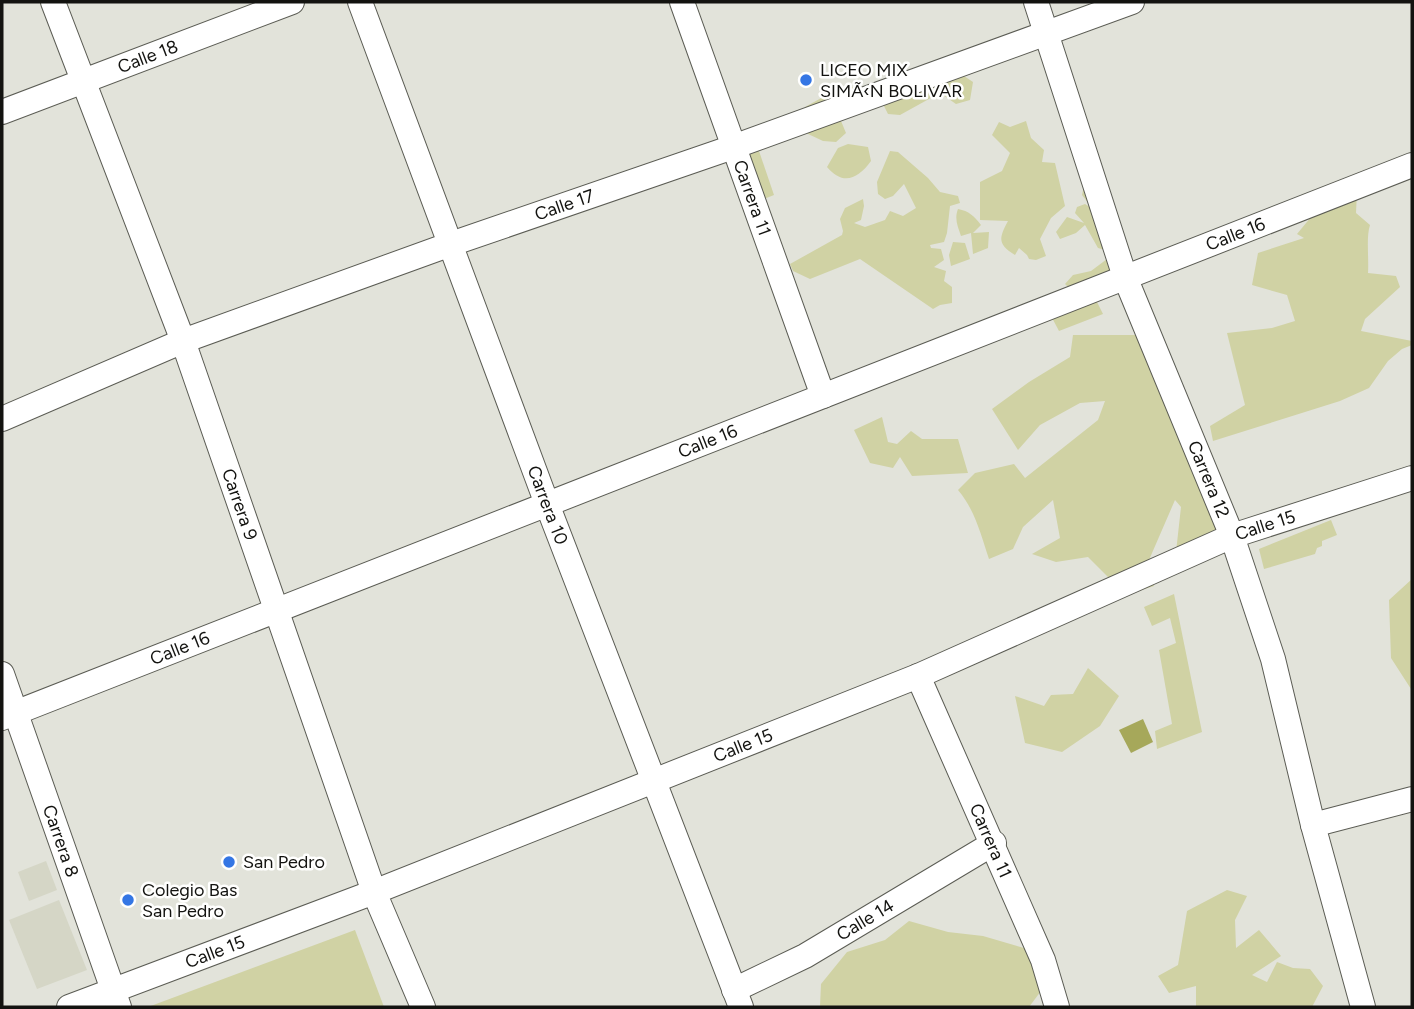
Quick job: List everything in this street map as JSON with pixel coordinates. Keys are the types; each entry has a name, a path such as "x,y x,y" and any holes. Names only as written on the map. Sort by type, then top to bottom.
{"street":[{"name":"Carrera 9","path":"53,2 183,341 374,892 423,1007"},
{"name":"Calle 18","path":"2,112 292,2"},
{"name":"Carrera 10","path":"360,2 547,504 738,999"},
{"name":"Carrera 11","path":"682,2 823,396"},
{"name":"Carrera 12","path":"1036,2 1125,277 1232,536 1273,660 1313,825 1363,1007"},
{"name":"Calle 17","path":"2,419 183,341 1132,2"},
{"name":"Calle 16","path":"9,715 1412,164"},
{"name":"Calle 15","path":"69,1007 116,998 374,892 918,676 1232,536 1412,478"},
{"name":"Carrera 8","path":"2,674 9,715 116,998"},
{"name":"Carrera 11","path":"918,676 994,843 1043,960 1057,1007"},
{"path":"1313,825 1412,799"},
{"name":"Calle 14","path":"738,999 994,843"}],"shaded area":[{"path":"961,74 973,82 970,100 956,104 943,95 946,80"},
{"path":"933,85 938,94 900,115 888,114 882,102"},
{"path":"853,87 858,94 836,109 846,133 836,142 823,141 806,133 805,107 832,92"},
{"path":"1026,121 1031,138 1044,150 1042,162 1055,163 1065,206 1051,218 1040,239 1046,256 1036,260 1029,259 1019,248 1015,255 1005,247 1001,240 1008,221 980,220 980,182 1002,171 1010,153 992,135 999,122 1010,127"},
{"path":"848,144 868,147 871,161 856,176 839,177 827,167 838,148"},
{"path":"759,151 774,195 764,199 748,155"},
{"path":"890,151 898,152 940,192 958,196 960,203 950,206 944,242 930,245 931,248 941,249 944,260 934,267 946,271 944,281 952,287 952,303 933,309 860,259 810,279 793,271 790,264 842,235 840,219 845,208 863,199 861,220 854,223 865,227 885,220 890,211 903,216 916,208 904,184 893,196 885,199 878,194 877,182"},
{"path":"1085,181 1112,252 1098,248 1085,225 1076,233 1060,239 1056,232 1067,217 1084,223 1075,213 1077,207 1085,204 1093,209 1082,195"},
{"path":"1357,192 1356,213 1370,225 1368,273 1396,276 1400,287 1365,319 1361,331 1412,341 1412,345 1402,349 1388,361 1369,388 1340,401 1213,441 1210,426 1245,405 1227,333 1272,328 1295,321 1287,295 1252,285 1258,253 1304,238 1297,234 1316,211"},
{"path":"958,209 971,214 981,225 973,233 989,232 988,248 973,254 971,233 961,236 956,220"},
{"path":"953,242 965,243 970,259 951,266 949,255"},
{"path":"1111,256 1118,267 1078,296 1065,284 1073,275 1091,271"},
{"path":"1094,296 1103,314 1059,331 1050,314"},
{"path":"1073,335 1137,335 1221,527 1176,552 1181,507 1175,500 1149,560 1154,586 1126,595 1088,557 1056,562 1032,554 1060,538 1053,500 1023,527 1013,549 989,559 973,514 958,490 975,473 1014,464 1025,478 1098,420 1105,401 1080,403 1040,425 1018,450 992,409 1070,357"},
{"path":"882,417 888,442 897,444 911,431 922,439 958,439 968,473 912,476 900,457 893,468 870,463 854,430"},
{"path":"1331,520 1337,535 1322,541 1322,546 1317,548 1315,554 1264,569 1259,549"},
{"path":"1412,579 1411,689 1391,658 1389,600"},
{"path":"1174,594 1202,732 1157,749 1155,731 1172,724 1159,650 1176,643 1170,618 1152,626 1144,607"},
{"path":"1088,668 1119,696 1100,726 1062,752 1025,743 1015,696 1044,706 1051,695 1073,694"},
{"path":"1143,719 1153,742 1131,753 1119,730"},
{"path":"46,861 57,890 29,901 18,872"},
{"path":"1227,890 1247,896 1235,920 1236,948 1259,930 1281,956 1252,975 1267,982 1277,962 1293,968 1310,969 1323,986 1312,1007 1196,1007 1196,986 1169,993 1158,976 1178,965 1187,911"},
{"path":"59,900 87,970 37,989 9,920"},
{"path":"909,921 948,932 983,936 1024,948 1036,965 1041,991 1029,1007 820,1007 821,984 847,952 885,940"},
{"path":"355,930 384,1007 148,1007"}],"place":[{"name":"LICEO MIX SIMÃ‹N BOLIVAR","path":"806,80"},
{"name":"San Pedro","path":"229,862"},
{"name":"Colegio Bas San Pedro","path":"128,900"}]}
